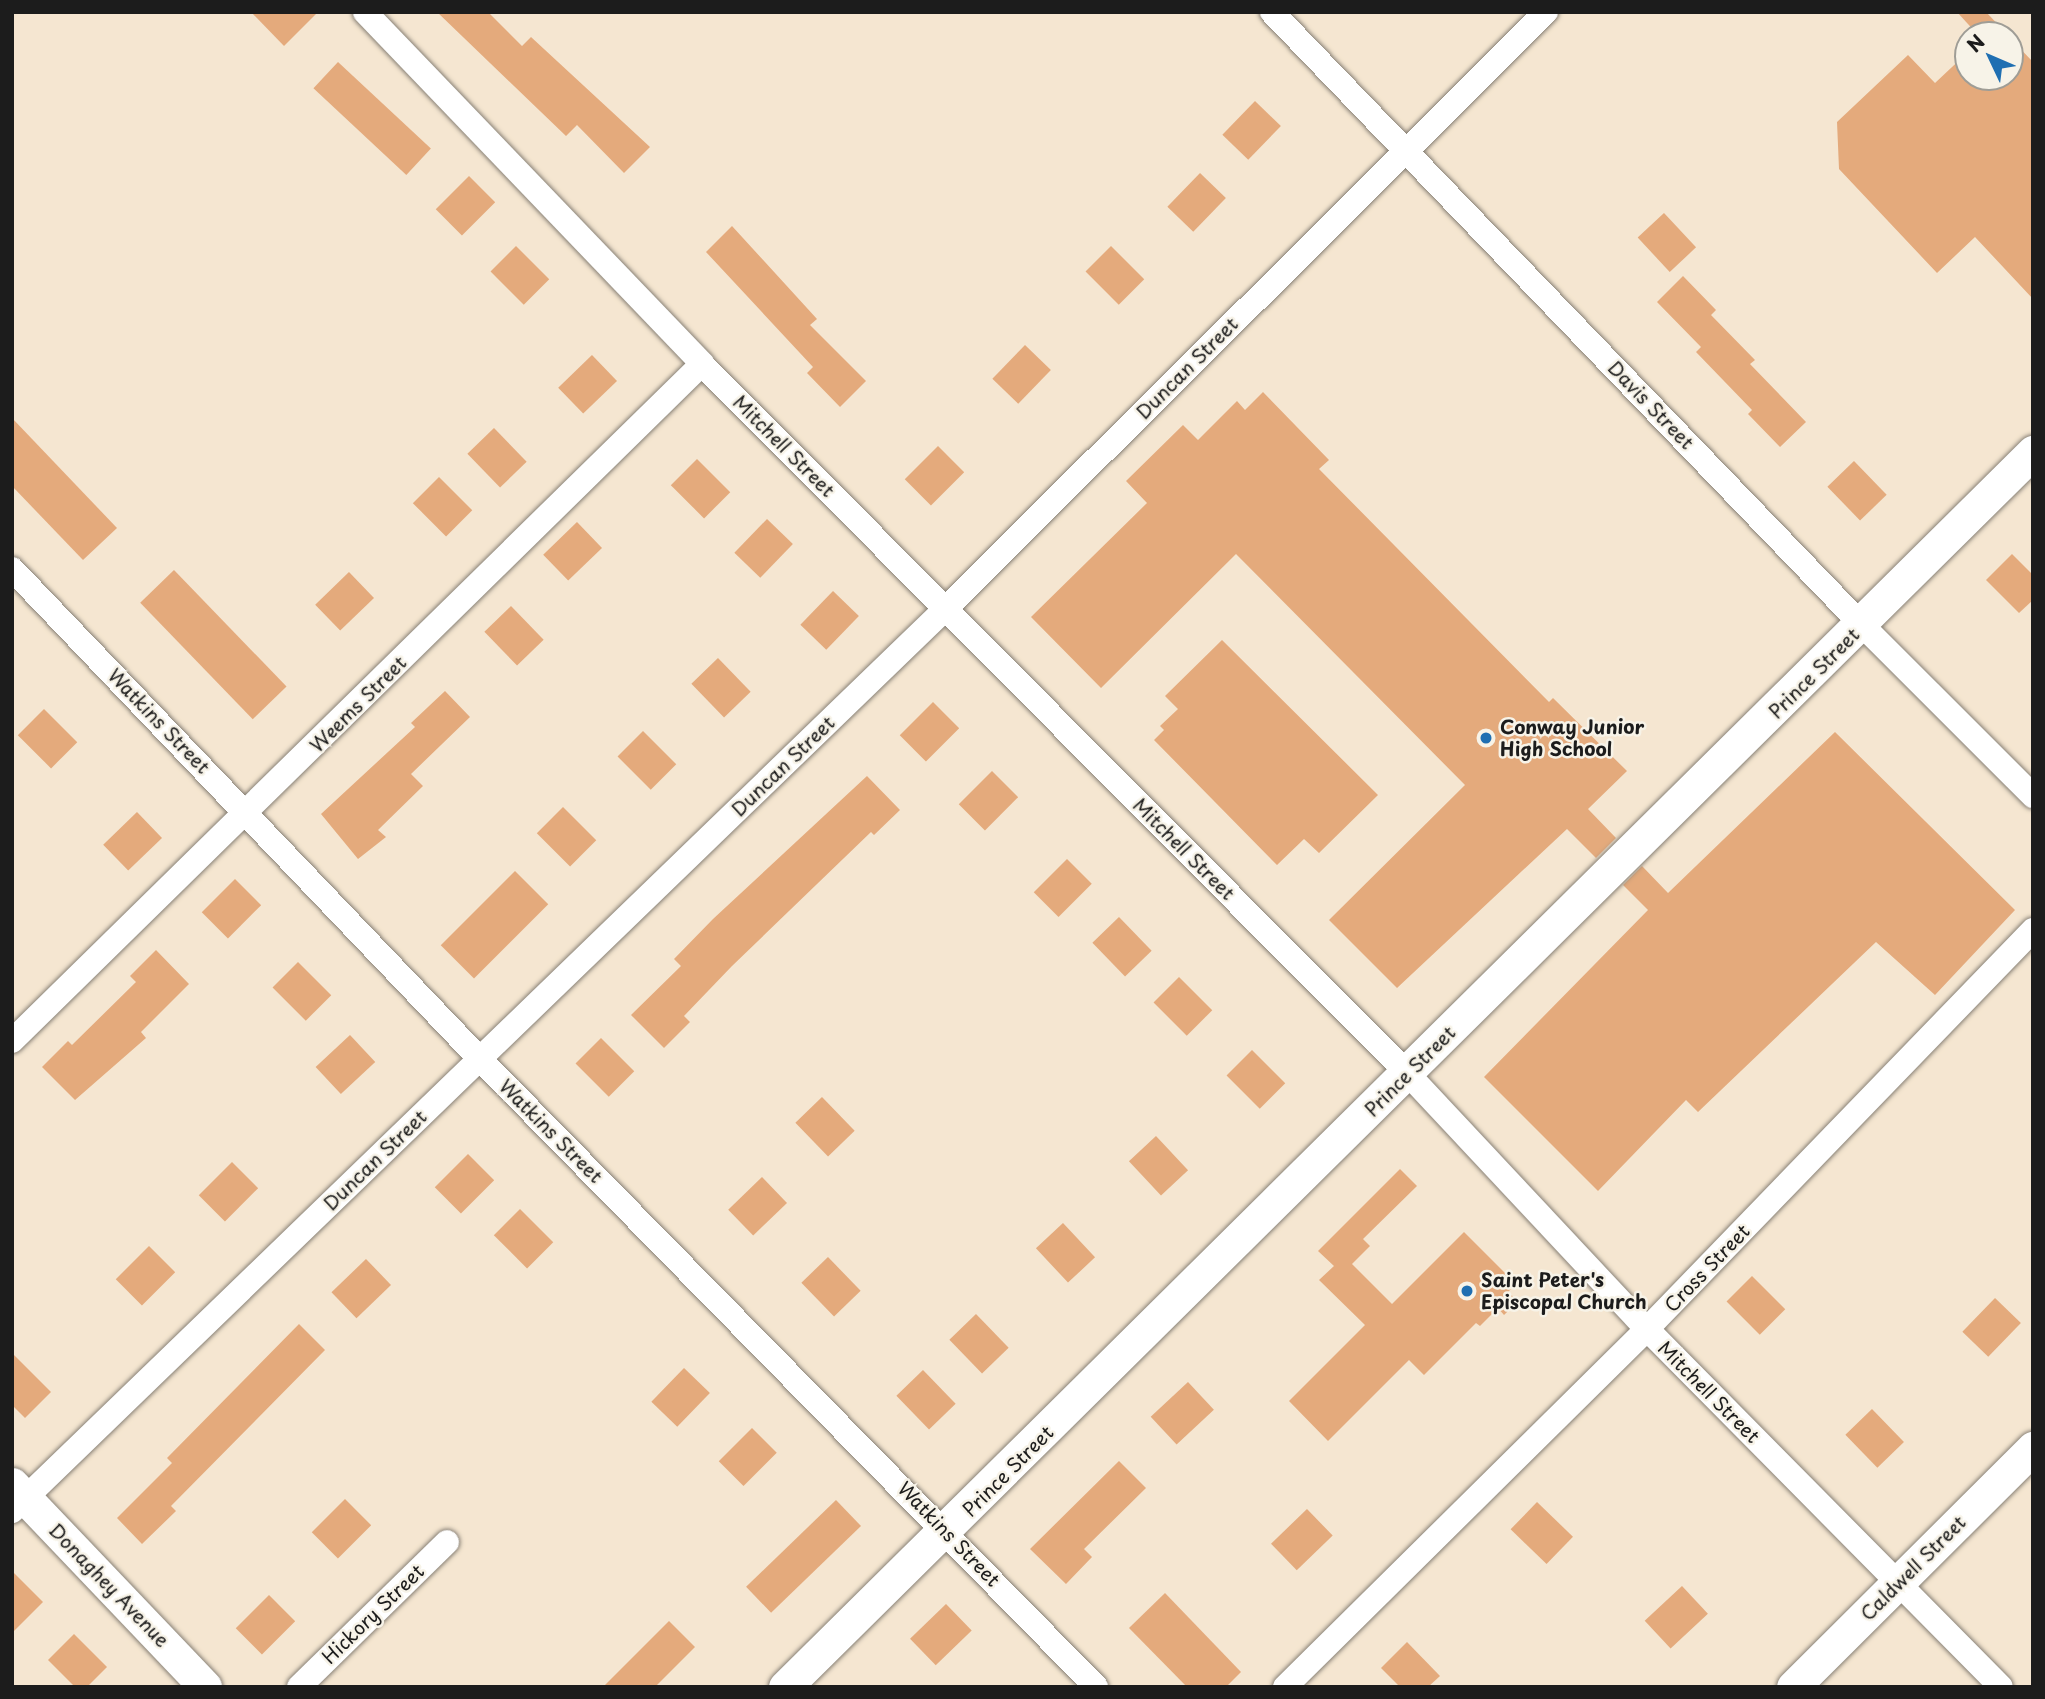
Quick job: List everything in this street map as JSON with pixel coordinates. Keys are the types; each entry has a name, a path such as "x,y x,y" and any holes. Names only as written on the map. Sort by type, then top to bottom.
{"street":[{"name":"Davis Street","path":"1272,12 1862,625 2033,796"},
{"name":"Duncan Street","path":"17,1498 480,1059 945,609 1546,12"},
{"name":"Mitchell Street","path":"379,17 702,364 1408,1074 1647,1329 2001,1687"},
{"name":"Weems Street","path":"12,1041 248,813 702,364"},
{"name":"Prince Street","path":"785,1687 947,1531 2033,453"},
{"name":"Watkins Street","path":"12,569 248,813 480,1059 947,1531 1096,1687"},
{"name":"Cross Street","path":"1285,1687 1647,1329 2033,930"},
{"name":"Caldwell Street","path":"1793,1687 2033,1448"},
{"name":"Donaghey Avenue","path":"17,1498 205,1687"},
{"name":"Hickory Street","path":"299,1687 447,1542"}],"building":[{"path":"251,12 318,12 284,46"},
{"path":"437,12 488,12 522,46 531,37 650,147 624,173 577,125 566,136"},
{"path":"1957,12 1986,12 1995,21 1965,21"},
{"path":"2024,53 2033,62 2033,299 1975,237 1937,273 1839,169 1837,122 1908,55 1935,83 1954,65 1954,91 2024,91"},
{"path":"338,62 431,149 406,175 313,88"},
{"path":"1255,101 1281,126 1248,160 1222,135"},
{"path":"1200,173 1226,198 1193,232 1167,207"},
{"path":"469,176 495,202 462,235 436,209"},
{"path":"1664,213 1696,247 1670,272 1638,238"},
{"path":"732,226 817,319 810,325 866,381 840,407 807,373 813,367 706,252"},
{"path":"516,246 549,279 524,305 491,271"},
{"path":"1111,246 1144,279 1119,305 1086,271"},
{"path":"1683,276 1716,310 1711,315 1755,360 1750,364 1806,422 1780,447 1748,414 1752,410 1696,352 1701,347 1657,302"},
{"path":"1025,345 1051,370 1018,404 992,379"},
{"path":"592,355 617,381 583,414 558,388"},
{"path":"1263,392 1329,460 1319,469 1549,702 1553,698 1627,771 1588,809 1616,838 1596,858 1567,829 1397,988 1329,920 1465,785 1236,554 1101,688 1031,617 1147,503 1126,481 1183,425 1198,440 1237,401 1245,410"},
{"path":"12,418 117,528 83,560 12,486"},
{"path":"494,428 527,462 500,488 467,454"},
{"path":"938,446 964,472 931,505 905,479"},
{"path":"697,459 730,492 704,518 671,485"},
{"path":"1854,461 1887,495 1860,521 1827,487"},
{"path":"439,477 472,510 446,536 413,503"},
{"path":"767,519 793,544 760,578 734,553"},
{"path":"577,522 602,548 568,581 543,555"},
{"path":"2012,554 2033,575 2033,600 2019,613 1986,580"},
{"path":"174,570 287,687 253,719 140,603"},
{"path":"349,572 374,598 340,631 315,605"},
{"path":"833,591 859,616 826,650 800,625"},
{"path":"511,606 544,640 517,666 484,632"},
{"path":"1222,640 1378,795 1319,853 1304,839 1277,865 1154,740 1164,730 1160,726 1178,709 1165,696"},
{"path":"718,658 751,692 724,718 691,684"},
{"path":"445,691 470,717 411,774 423,786 378,830 386,837 358,859 321,814 415,727 411,723"},
{"path":"933,702 959,728 926,761 900,735"},
{"path":"44,709 77,742 51,768 18,735"},
{"path":"643,731 676,764 651,790 618,756"},
{"path":"1835,732 2015,910 1935,995 1876,942 1698,1112 1686,1100 1598,1191 1484,1077 1648,910 1623,885 1642,866 1668,893"},
{"path":"992,771 1018,797 985,830 959,804"},
{"path":"867,776 900,810 874,835 871,832 732,966 684,1016 690,1022 664,1048 631,1015 681,966 674,959 713,919"},
{"path":"563,807 596,840 570,866 537,833"},
{"path":"137,812 162,838 128,871 103,845"},
{"path":"1067,859 1092,884 1059,917 1034,892"},
{"path":"515,871 548,904 474,978 441,945"},
{"path":"235,879 261,905 228,938 202,912"},
{"path":"1119,917 1152,951 1125,977 1092,943"},
{"path":"156,950 189,984 141,1032 146,1038 75,1100 42,1067 68,1041 72,1045 136,982 130,976"},
{"path":"298,962 331,995 306,1021 273,987"},
{"path":"1179,977 1212,1010 1187,1036 1154,1002"},
{"path":"350,1035 375,1062 341,1094 316,1067"},
{"path":"601,1038 634,1071 609,1097 576,1063"},
{"path":"1252,1050 1285,1083 1260,1109 1227,1075"},
{"path":"822,1097 855,1131 828,1157 795,1123"},
{"path":"1156,1136 1188,1170 1161,1196 1129,1161"},
{"path":"468,1154 494,1180 461,1213 435,1187"},
{"path":"232,1162 258,1188 225,1221 199,1195"},
{"path":"1400,1169 1417,1186 1363,1239 1370,1246 1352,1264 1392,1304 1464,1232 1516,1284 1508,1292 1518,1301 1504,1315 1498,1308 1480,1326 1476,1323 1424,1375 1409,1360 1328,1441 1289,1401 1365,1325 1319,1280 1334,1266 1318,1251"},
{"path":"762,1177 787,1203 753,1236 728,1210"},
{"path":"520,1209 553,1242 527,1268 494,1235"},
{"path":"1063,1223 1095,1257 1068,1283 1036,1248"},
{"path":"149,1246 175,1272 142,1305 116,1279"},
{"path":"828,1257 861,1291 834,1317 801,1283"},
{"path":"366,1259 391,1285 356,1318 331,1292"},
{"path":"1752,1276 1785,1309 1760,1335 1727,1301"},
{"path":"1995,1298 2021,1323 1988,1357 1962,1332"},
{"path":"976,1314 1009,1348 982,1374 949,1340"},
{"path":"299,1324 325,1350 171,1506 176,1511 142,1544 117,1518 172,1463 167,1458"},
{"path":"12,1353 51,1392 25,1418 12,1405"},
{"path":"684,1368 710,1393 677,1427 651,1402"},
{"path":"923,1370 956,1404 929,1430 896,1396"},
{"path":"1188,1382 1214,1410 1177,1445 1151,1417"},
{"path":"1872,1409 1904,1442 1877,1468 1845,1435"},
{"path":"752,1428 777,1453 744,1486 719,1461"},
{"path":"1119,1461 1146,1488 1084,1549 1092,1557 1066,1584 1030,1549"},
{"path":"345,1499 371,1525 338,1558 312,1532"},
{"path":"836,1500 861,1526 771,1613 746,1587"},
{"path":"1537,1502 1573,1537 1547,1564 1511,1529"},
{"path":"1307,1509 1333,1536 1297,1570 1271,1544"},
{"path":"12,1571 43,1602 12,1633"},
{"path":"1682,1586 1708,1614 1671,1649 1645,1621"},
{"path":"1165,1593 1241,1672 1226,1687 1187,1687 1129,1628"},
{"path":"269,1595 295,1621 262,1654 236,1628"},
{"path":"946,1604 972,1631 936,1665 910,1639"},
{"path":"669,1621 695,1647 655,1687 603,1687"},
{"path":"74,1634 107,1667 87,1687 75,1687 48,1660"},
{"path":"1407,1642 1440,1676 1428,1687 1400,1687 1381,1668"}],"place":[{"name":"Conway Junior High School","path":"1486,738"},
{"name":"Saint Peter's Episcopal Church","path":"1467,1291"}]}
